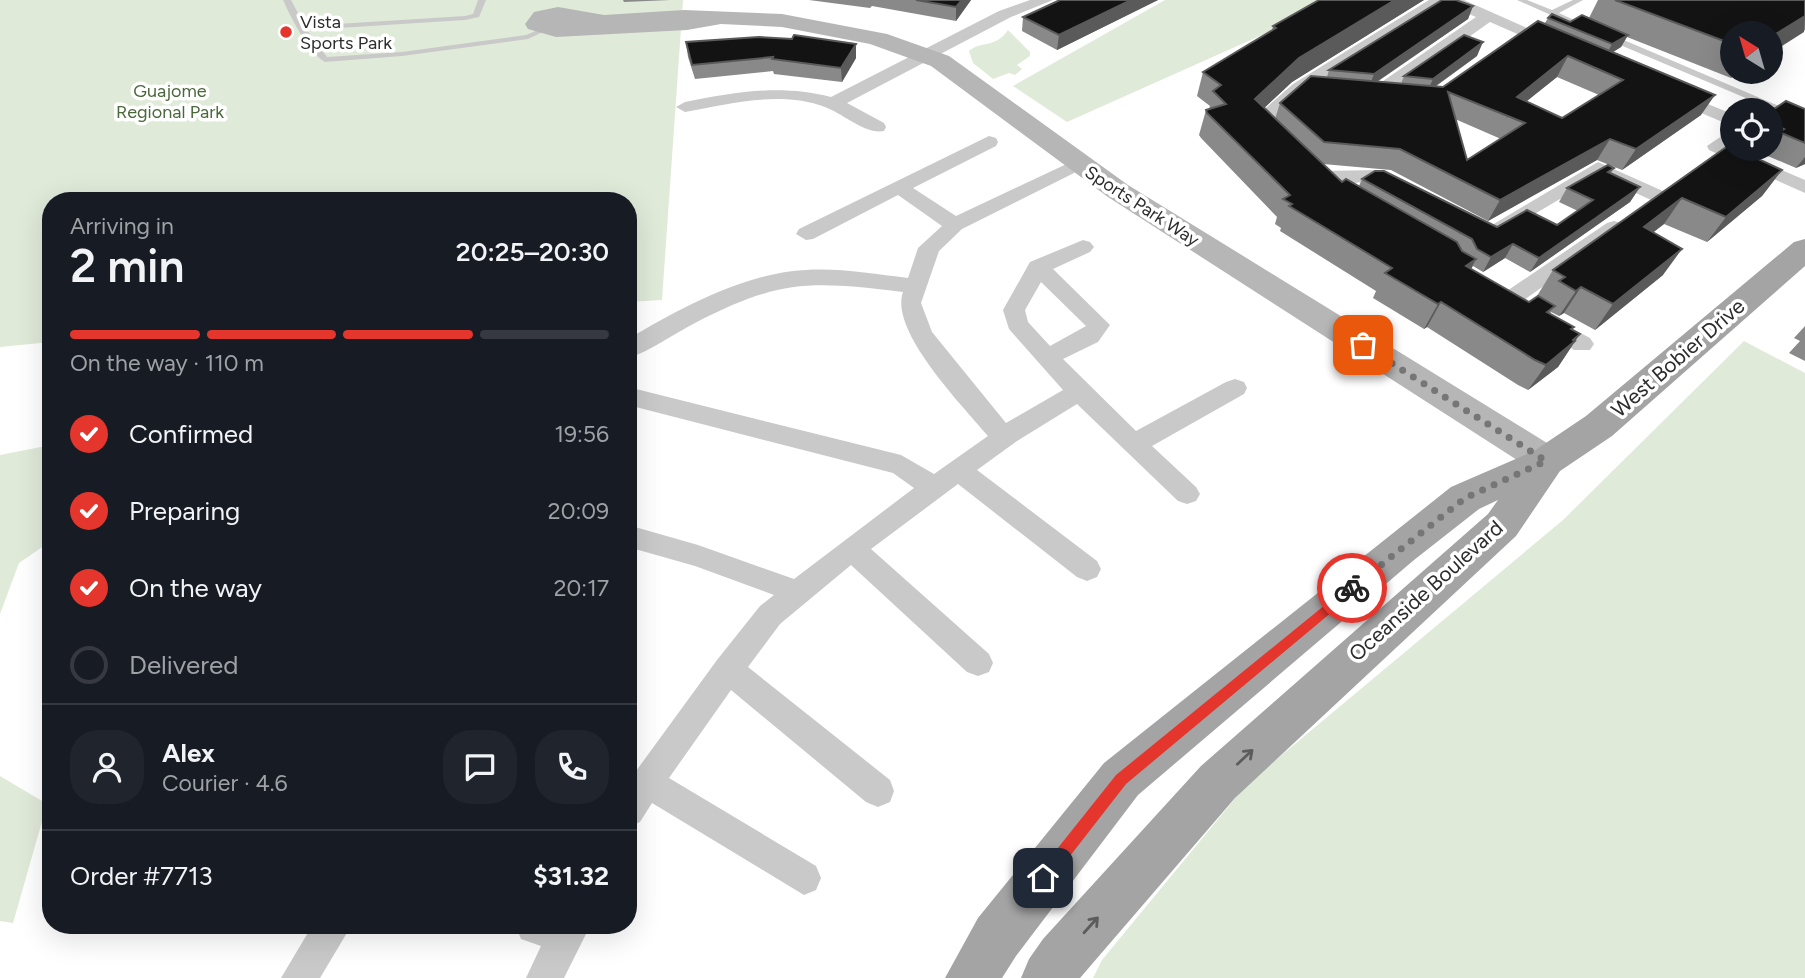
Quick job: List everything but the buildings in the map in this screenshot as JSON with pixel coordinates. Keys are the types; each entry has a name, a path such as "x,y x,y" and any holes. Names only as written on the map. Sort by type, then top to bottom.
{"main road":[{"name":"West Bobier Drive","path":"1546,461 1599,426 1805,249"},
{"name":"Oceanside Boulevard","path":"972,978 997,937 1121,779 1400,548 1465,498 1546,461"},
{"name":"Oceanside Boulevard","path":"1048,978 1062,958 1218,782 1502,525 1546,461"}],"street":[{"path":"842,105 932,58 1016,19 1019,4 1045,0"},
{"path":"1338,193 1316,177 1259,124 1299,88 1440,0"},
{"path":"1450,0 1570,50"},
{"path":"1374,96 1488,16"},
{"name":"Sports Park Way","path":"544,29 615,28 717,18 764,19 818,25 872,37 932,58 1080,166 1546,461"},
{"path":"1505,47 1525,32"},
{"path":"1656,87 1720,116"},
{"path":"1299,88 1324,91"},
{"path":"1349,93 1398,98"},
{"path":"685,107 755,94 811,96 842,105 877,127"},
{"path":"806,233 989,142"},
{"path":"1701,166 1720,149"},
{"path":"1761,161 1805,187"},
{"path":"1003,437 947,371 921,334 910,303 929,248 955,225 1080,166"},
{"path":"1476,227 1488,233 1598,168 1658,196"},
{"path":"1316,177 1383,176 1418,195"},
{"path":"1509,300 1679,181"},
{"path":"899,187 955,225"},
{"path":"1083,247 1038,267 1014,315 1017,324 1079,392 1187,494"},
{"path":"1038,267 1099,325 1090,336 1047,357"},
{"path":"637,344 662,329 784,279 818,277 915,286"},
{"path":"1489,288 1582,344"},
{"path":"1134,444 1235,388"},
{"path":"637,797 770,615 852,549 1003,437 1079,392"},
{"path":"637,398 901,465 934,488"},
{"path":"959,470 1087,569"},
{"path":"637,539 698,556 798,592"},
{"path":"852,549 978,663"},
{"path":"728,669 878,791"},
{"path":"647,782 803,878"},
{"path":"299,978 328,934"},
{"path":"544,978 556,934"}],"lane":[{"path":"287,0 325,60 402,54 528,37 544,29"},
{"path":"304,28 466,18 476,15 482,0"},
{"path":"1521,0 1590,29"},
{"path":"1553,13 1578,0"},
{"path":"1602,34 1805,120"}],"green space":[{"name":"Guajome Regional Park","path":"0,0 683,0 662,300 637,301 637,192 42,192 42,343 0,347"},
{"path":"1165,0 1340,0 1067,122 1013,86"},
{"path":"1008,30 1030,52 1030,56 1017,65 1022,69 1015,75 1009,73 993,79 973,63 969,51 998,40"},
{"path":"1744,341 1805,373 1805,978 1093,978 1102,960 1247,784 1563,520"},
{"path":"42,447 42,547 19,563 0,614 0,455"},
{"path":"0,776 42,801 42,822 13,923 0,921"}],"way so far":[{"path":"1352,588 1465,498 1546,461 1363,345"}],"place":[{"name":"Vista Sports Park","path":"286,32"}],"route":[{"path":"1043,878 1121,779 1352,588"}]}
